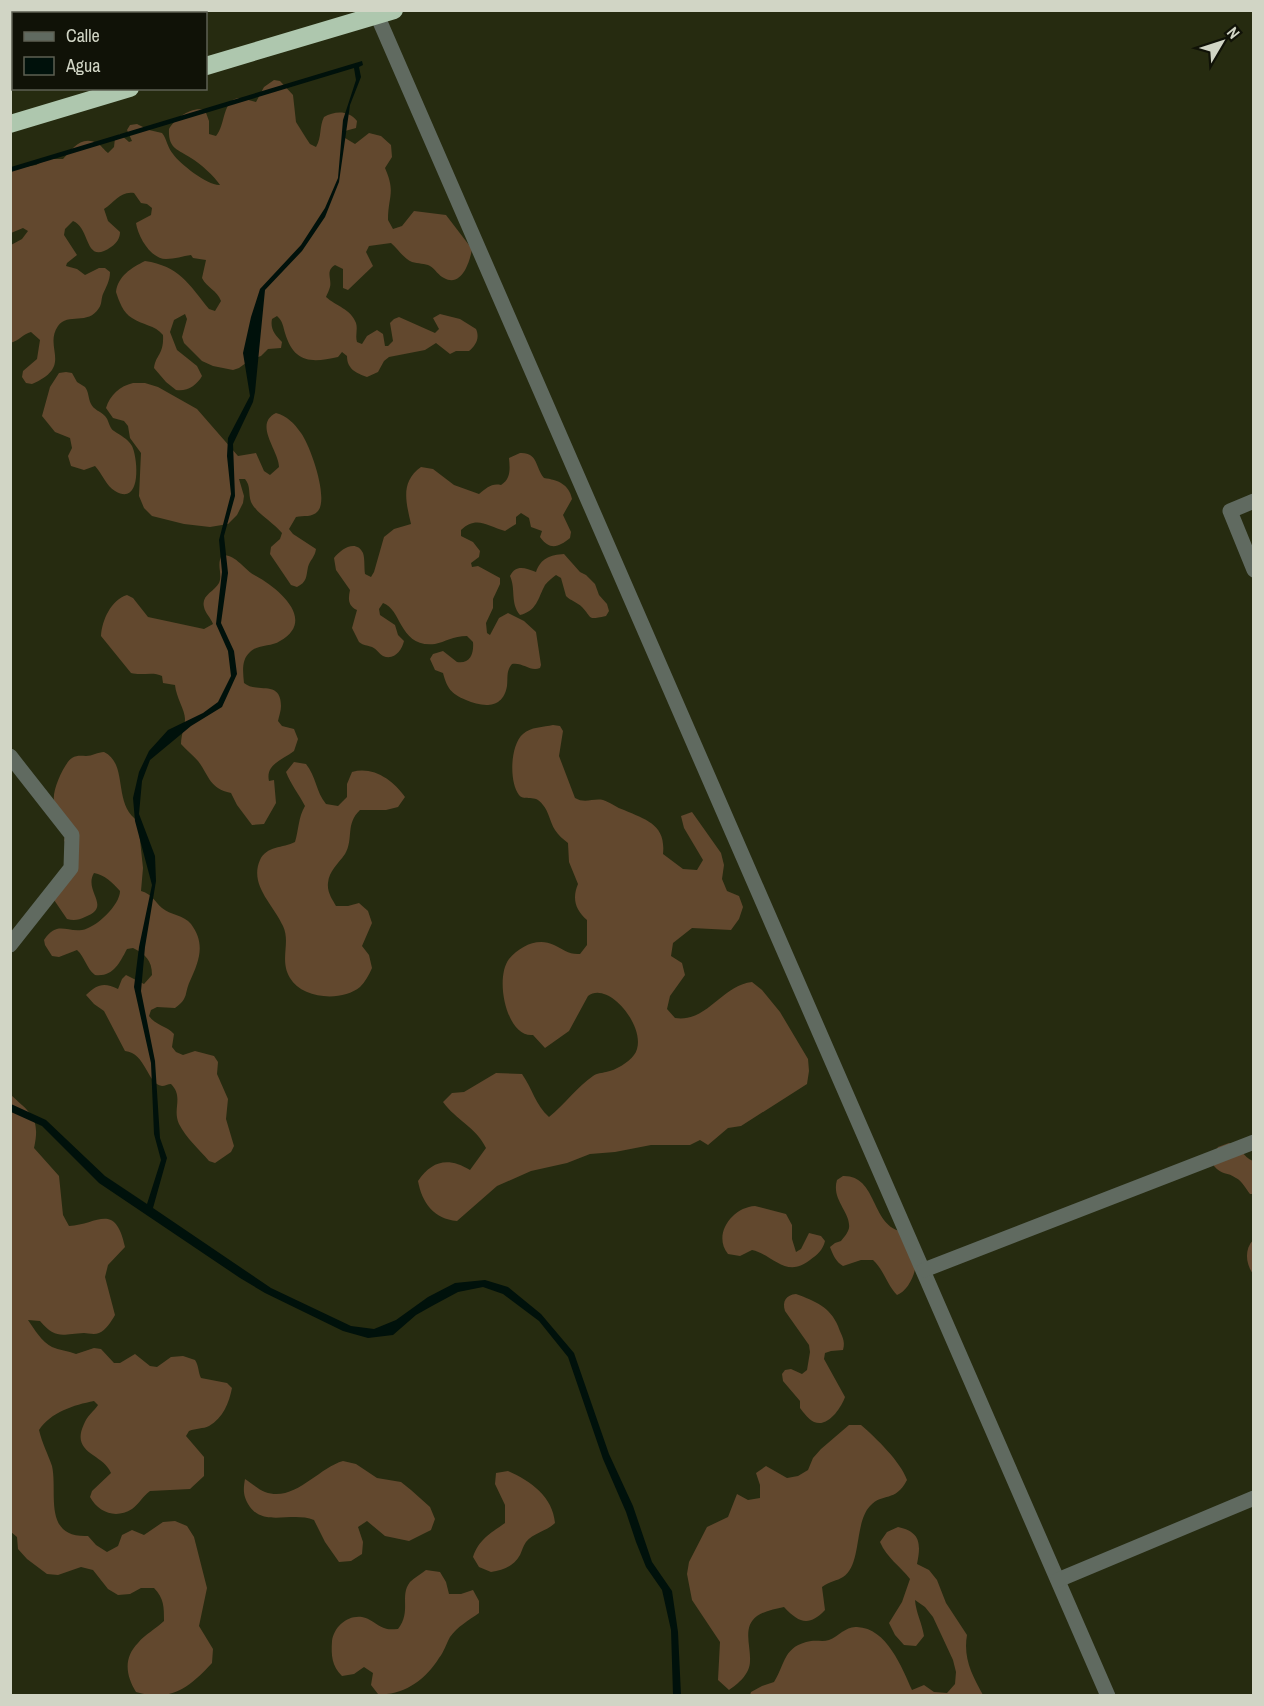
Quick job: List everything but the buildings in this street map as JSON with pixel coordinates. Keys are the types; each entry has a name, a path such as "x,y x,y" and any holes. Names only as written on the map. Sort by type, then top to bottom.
{"highway":[{"path":"207,66 385,13"},
{"path":"10,124 123,90"}],"street":[{"path":"385,13 1108,1695"},
{"path":"1254,501 1230,511 1254,570"},
{"path":"10,756 72,835 71,868 10,945"},
{"path":"924,1270 1254,1142"},
{"path":"1058,1580 1254,1498"}],"shaded area":[{"path":"274,80 280,81 293,95 296,122 310,144 316,147 324,117 341,113 350,115 357,121 356,128 345,131 345,138 355,144 369,133 381,136 391,145 392,157 385,168 391,189 388,220 393,229 402,226 414,211 446,215 472,249 464,272 456,279 450,280 442,277 428,265 409,260 391,243 369,246 366,252 373,266 348,290 343,288 343,269 335,265 332,267 330,287 326,297 354,318 357,325 357,342 362,344 367,336 377,330 383,334 385,346 388,346 393,341 390,323 399,317 435,333 439,329 433,318 440,314 460,319 476,329 477,341 474,346 469,351 456,351 450,354 436,343 425,350 389,357 378,372 367,377 353,370 347,356 342,352 338,357 320,360 312,360 299,355 289,343 282,322 277,316 272,319 272,329 282,342 281,348 268,349 261,356 233,370 202,361 184,343 182,337 187,319 185,314 174,320 170,332 177,350 197,366 202,376 191,387 176,390 154,368 161,351 163,335 126,313 116,292 119,281 130,270 145,261 157,263 175,272 189,284 209,309 215,311 221,301 202,278 206,260 193,258 191,255 169,259 160,258 150,251 139,235 136,223 151,215 152,208 141,203 134,193 129,193 121,195 104,209 108,221 120,232 118,240 111,247 102,252 96,252 79,225 73,221 65,229 64,235 77,255 66,266 77,269 85,275 99,268 105,268 110,272 109,278 100,306 94,313 84,318 67,320 58,326 54,334 55,364 52,370 32,384 26,383 22,377 23,371 37,359 40,340 31,332 10,343 11,245 22,239 28,231 23,228 11,233 11,169 36,165 47,159 63,159 77,144 86,141 97,143 108,153 114,147 115,138 120,134 129,142 132,141 127,130 130,125 137,124 162,133 171,151 182,163 195,174 220,185 203,167 172,145 169,129 184,114 200,109 205,110 209,121 209,134 216,136 230,102 241,98 256,102 264,87"},
{"path":"59,373 72,373 77,382 85,387 92,406 105,416 112,430 132,446 136,460 136,479 130,492 124,494 112,489 95,466 84,470 71,466 68,456 72,448 70,438 55,432 42,416 50,387"},
{"path":"133,383 145,383 158,387 197,409 238,456 256,453 264,471 270,475 279,467 267,431 270,418 276,413 280,414 296,426 305,439 313,460 321,495 318,511 311,515 296,517 289,529 316,549 303,583 297,587 291,585 270,554 271,547 280,539 282,533 253,506 245,479 239,479 244,496 243,503 237,515 228,524 210,527 184,524 152,516 144,508 139,496 141,453 130,438 128,426 124,421 113,418 106,408 116,392"},
{"path":"526,453 533,458 544,478 566,486 572,499 563,515 571,532 570,538 566,541 551,546 540,537 542,531 531,527 529,518 521,513 516,517 516,524 505,531 477,522 461,530 461,536 473,542 480,551 479,557 471,563 472,567 478,566 500,578 500,584 493,599 493,608 486,623 487,633 490,635 499,618 508,613 524,621 536,632 541,665 540,668 533,669 520,664 512,664 508,672 505,694 496,703 485,705 461,698 453,693 443,673 435,670 430,659 433,654 443,651 457,662 468,660 472,654 473,642 467,636 435,644 423,644 408,634 394,612 383,603 379,609 380,615 395,625 398,635 404,641 401,648 394,656 387,657 359,642 352,628 357,610 350,604 350,590 336,570 334,558 348,547 353,546 360,549 364,558 365,574 371,577 384,537 394,529 411,524 406,500 407,486 414,473 421,467 433,469 454,485 479,494 489,486 501,485 507,480 509,458"},
{"path":"564,554 580,572 595,584 599,595 607,604 609,611 606,616 591,618 580,605 566,596 561,578 556,575 545,585 534,607 520,615 514,601 510,576 512,572 521,568 536,572 547,558"},
{"path":"222,555 232,557 274,588 290,605 294,614 295,624 290,633 276,643 253,649 247,655 243,666 244,683 249,686 267,688 277,693 281,706 278,721 282,726 294,729 298,739 294,751 270,770 269,781 274,780 276,803 264,824 252,825 231,793 214,785 198,761 181,744 185,719 175,685 163,683 162,676 159,675 131,673 101,636 108,611 116,601 127,595 133,598 148,617 204,629 213,624 205,609 204,599 219,583"},
{"path":"553,725 560,726 563,731 559,756 575,798 582,801 603,800 647,821 658,830 661,836 663,854 683,869 697,870 703,860 684,828 681,816 692,812 721,853 724,865 722,879 727,891 739,896 743,907 739,919 731,930 692,928 673,943 671,956 682,963 685,975 670,996 667,1009 675,1018 696,1015 732,990 752,982 762,990 780,1012 808,1059 807,1084 741,1126 728,1128 708,1145 700,1140 690,1145 651,1145 590,1154 567,1163 531,1171 497,1186 457,1221 449,1220 436,1213 426,1203 418,1181 429,1169 441,1163 455,1163 470,1170 486,1148 477,1134 443,1102 452,1093 464,1092 496,1073 522,1074 541,1108 549,1117 593,1076 622,1066 634,1055 638,1045 637,1034 625,1011 616,1001 606,995 597,993 588,996 569,1031 545,1048 533,1035 524,1033 516,1027 506,1006 503,993 505,968 509,959 518,950 536,942 542,942 569,953 580,954 587,945 587,920 576,904 575,894 578,884 569,862 568,843 556,832 540,801 519,795 512,773 515,746 523,734 529,730"},
{"path":"104,752 112,758 116,765 125,805 138,821 143,868 141,891 165,910 188,921 196,931 200,952 184,998 175,1008 157,1007 151,1010 149,1016 174,1034 172,1047 176,1052 183,1055 195,1051 214,1056 218,1062 217,1074 228,1099 226,1119 234,1146 231,1152 215,1163 209,1161 179,1124 175,1089 171,1084 162,1086 157,1084 138,1057 125,1051 104,1011 86,995 101,985 109,985 118,989 126,975 144,984 152,975 151,965 147,958 133,948 127,949 111,972 95,975 77,950 59,957 52,956 45,945 44,940 57,929 82,930 94,925 112,909 119,897 120,891 111,882 102,875 94,873 92,886 97,908 93,913 79,919 67,919 52,897 64,885 68,844 64,841 64,824 54,800 57,784 62,771 72,758"},
{"path":"294,762 306,764 326,804 338,806 347,797 347,784 352,772 360,771 382,776 395,785 405,797 398,807 386,810 360,810 355,815 348,848 329,879 329,892 336,906 359,903 368,911 372,923 362,946 369,955 372,968 360,987 343,995 313,994 303,990 290,978 285,965 285,932 258,878 257,869 266,852 295,842 305,806 286,772"},
{"path":"10,1094 28,1111 35,1122 34,1148 59,1176 63,1215 69,1226 96,1220 110,1220 116,1224 121,1233 125,1247 108,1265 105,1277 115,1315 104,1330 95,1334 65,1335 51,1331 40,1321 28,1320 36,1331 52,1347 76,1354 94,1348 101,1349 114,1363 120,1363 135,1354 150,1366 157,1367 171,1357 183,1356 195,1360 201,1378 227,1383 232,1388 227,1405 218,1419 209,1426 189,1431 186,1436 204,1457 204,1476 190,1489 150,1491 132,1509 120,1514 108,1513 98,1507 90,1497 92,1491 111,1473 107,1466 89,1452 81,1442 85,1421 98,1405 94,1401 63,1410 50,1418 39,1430 52,1466 55,1512 64,1530 73,1535 88,1536 107,1552 118,1546 122,1535 132,1530 144,1535 163,1522 175,1521 187,1526 194,1537 207,1588 199,1626 213,1649 212,1663 187,1686 169,1694 148,1695 136,1692 128,1673 128,1661 133,1649 164,1621 163,1603 154,1588 141,1588 130,1594 118,1595 108,1589 93,1570 81,1567 58,1575 47,1574 18,1549 17,1537 11,1532"},
{"path":"1229,1143 1253,1161 1253,1194 1250,1194 1238,1179 1219,1171 1214,1166 1214,1153 1218,1147"},
{"path":"843,1176 854,1178 862,1183 884,1219 891,1227 900,1231 915,1255 916,1266 912,1278 905,1289 897,1295 873,1260 861,1260 843,1266 832,1253 830,1247 841,1241 849,1228 849,1222 836,1187 837,1180"},
{"path":"755,1206 786,1214 792,1225 792,1239 796,1252 801,1249 809,1233 821,1236 825,1241 821,1250 810,1260 794,1267 787,1267 752,1250 740,1256 728,1254 722,1238 727,1223 739,1211"},
{"path":"1253,1240 1253,1274 1247,1257 1248,1248"},
{"path":"796,1294 826,1309 835,1319 844,1340 843,1350 825,1353 824,1359 845,1397 829,1420 819,1423 808,1418 800,1408 800,1401 783,1381 782,1374 785,1370 791,1369 802,1374 807,1370 810,1352 809,1345 785,1311 786,1299"},
{"path":"849,1425 861,1425 874,1437 894,1458 907,1480 898,1492 875,1502 865,1513 856,1554 849,1571 843,1577 822,1587 825,1610 809,1621 794,1617 784,1607 770,1610 752,1620 748,1631 750,1661 748,1670 740,1682 729,1690 718,1680 720,1642 692,1600 687,1574 689,1562 707,1527 728,1517 737,1494 748,1500 760,1498 760,1485 756,1473 766,1466 787,1478 798,1476 808,1470 813,1458 821,1449"},
{"path":"343,1461 356,1464 377,1478 401,1482 430,1507 435,1519 431,1530 409,1541 385,1536 367,1521 358,1527 363,1542 362,1554 351,1561 339,1562 325,1542 314,1520 263,1516 256,1513 246,1500 245,1479 265,1492 286,1493"},
{"path":"508,1471 539,1491 550,1505 555,1523 529,1539 511,1565 491,1572 479,1567 473,1557 482,1541 505,1523 505,1505 495,1484 496,1473"},
{"path":"898,1527 911,1532 918,1540 917,1564 929,1570 937,1580 946,1603 967,1635 967,1659 983,1695 750,1695 762,1686 774,1682 786,1656 795,1647 811,1641 829,1640 853,1627 868,1629 885,1642 898,1661 912,1690 924,1685 934,1692 947,1693 955,1684 956,1672 953,1660 933,1617 925,1607 915,1600 924,1636 916,1646 904,1645 895,1635 889,1623 902,1602 910,1579 880,1542 887,1532"},
{"path":"426,1570 440,1572 449,1594 461,1594 473,1590 479,1601 479,1613 453,1633 441,1656 428,1673 405,1689 388,1694 378,1694 371,1685 373,1673 364,1667 354,1674 342,1676 334,1664 332,1651 333,1636 338,1627 346,1620 362,1617 386,1629 398,1629 404,1616 407,1587 412,1580"}],"water":[{"path":"362,61 363,65 359,67 361,77 350,105 339,182 325,217 302,251 265,290 253,402 233,444 235,496 224,536 228,573 221,623 234,651 237,674 222,707 191,726 150,760 142,781 139,814 155,856 156,881 145,947 141,991 155,1061 160,1138 167,1158 153,1208 271,1288 351,1326 374,1329 396,1320 428,1297 455,1283 485,1280 508,1287 541,1314 574,1353 609,1454 633,1506 652,1562 672,1591 678,1632 681,1695 673,1695 671,1630 662,1590 646,1567 603,1459 568,1357 539,1321 503,1294 483,1287 458,1292 416,1315 393,1335 368,1338 343,1331 265,1293 240,1278 99,1183 42,1126 11,1112 11,1104 46,1120 105,1176 147,1204 161,1160 154,1134 151,1063 134,987 139,947 152,885 135,821 133,798 139,772 149,751 168,730 203,713 218,702 231,676 228,651 216,624 222,572 219,540 231,494 227,456 228,438 250,396 243,353 260,289 301,245 325,208 338,178 343,120 356,80 354,68 11,172 11,167"}]}
